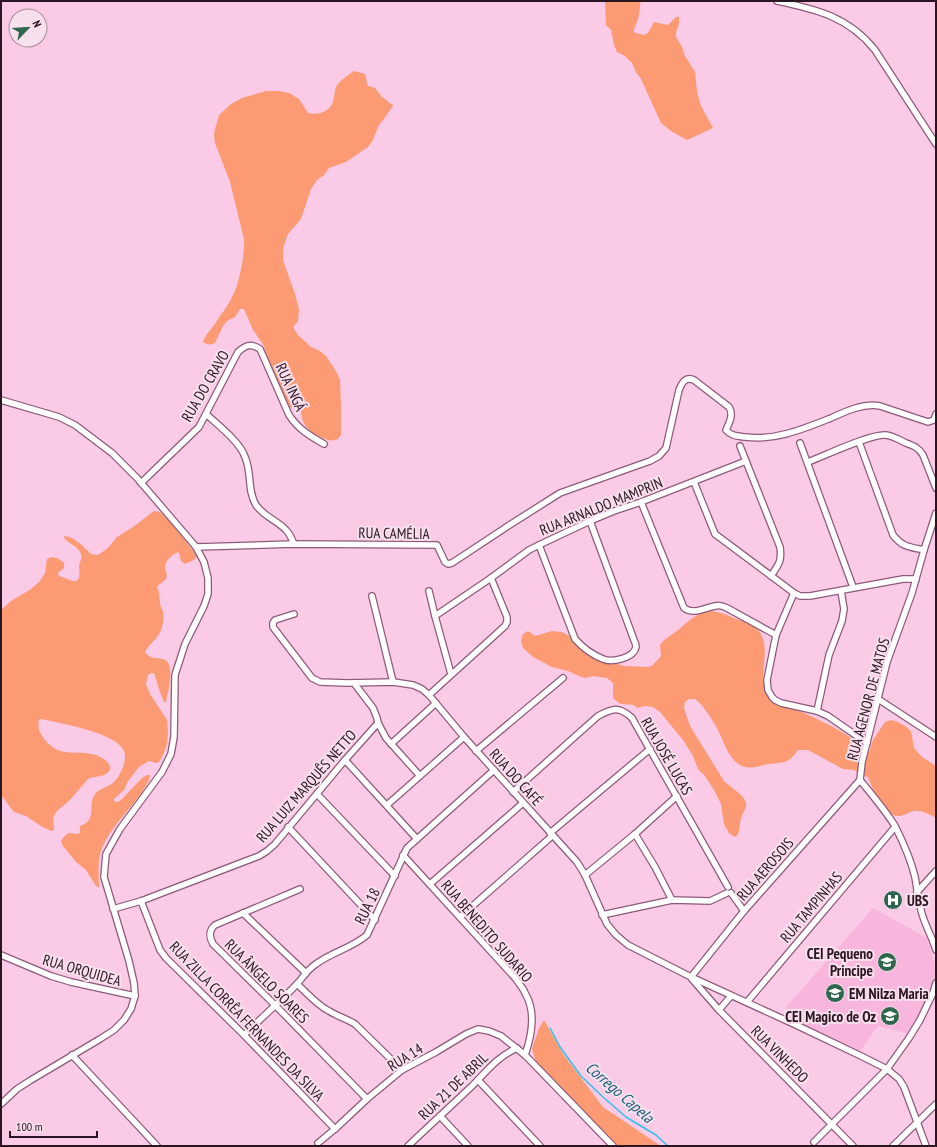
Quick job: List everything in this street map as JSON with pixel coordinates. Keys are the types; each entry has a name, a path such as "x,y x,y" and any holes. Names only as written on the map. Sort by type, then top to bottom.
{"street":[{"path":"777,1 805,7 837,18 854,28 867,39 936,144"},
{"name":"RUA DO CRAVO","path":"141,483 199,427 238,352 244,346 250,345 260,349"},
{"name":"RUA INGÁ","path":"260,349 289,415 294,423 311,437 324,444"},
{"name":"RUA CAMÉLIA","path":"196,547 294,544 437,546 445,562 448,564 456,561 560,493 650,461 659,456 666,448 679,390 682,383 686,379 690,378 729,407 732,415 726,430 732,436 748,438 769,437 790,433 848,410 874,405 928,422 934,420 936,414"},
{"path":"1,400 59,417 75,425 112,453 141,483 196,547 204,562 208,578 208,594 204,606 185,644 175,675 174,737 170,754 162,772 120,829 106,854 104,877 134,983 134,996 131,1009 124,1020 114,1030 17,1089 1,1104"},
{"path":"206,414 240,447 246,457 251,494 255,503 261,512 286,530 294,544"},
{"path":"808,462 859,442 880,435 886,435 917,447 923,455 936,488"},
{"path":"859,442 893,535 898,542 905,546 924,550"},
{"path":"800,443 853,587"},
{"path":"740,446 780,547 781,557 779,565 771,576"},
{"name":"RUA ARNALDO MAMPRIN","path":"435,616 529,550 539,545 614,511 694,482 746,461"},
{"path":"694,482 715,534 800,596 810,596 841,591 853,587 903,579 916,579"},
{"path":"641,502 684,608 692,612 714,606 727,608 776,635"},
{"name":"RUA AGENOR DE MATOS","path":"936,513 907,608 887,662 862,762 860,780 889,818 906,849 915,876 917,892 926,927 935,941 936,950"},
{"path":"539,545 575,639 586,649 604,659 616,660 626,657 636,647 590,521"},
{"path":"430,695 451,674 502,629 507,622 507,617 491,578"},
{"path":"429,591 451,674"},
{"path":"817,711 829,655 842,621 844,609 841,591"},
{"path":"794,593 776,635 767,680 768,690 775,700 781,703 817,711 828,716 867,743"},
{"path":"372,596 393,682"},
{"name":"RUA DO CAFÉ","path":"294,614 275,620 273,623 273,628 312,678 320,682 393,682 413,685 430,695 476,751 577,862 585,875 602,915 616,935 628,945 691,977 794,1024 887,1069 902,1083 926,1146"},
{"path":"476,751 562,678"},
{"path":"354,683 373,708 378,723 386,738 420,776"},
{"path":"878,699 936,737"},
{"path":"391,744 436,703"},
{"name":"RUA JOSÉ LUCAS","path":"514,792 598,716 608,711 618,709 626,712 632,718 677,796 721,875 728,891 744,911"},
{"name":"RUA LUIZ MARQUÊS NETTO","path":"113,909 141,901 259,856 267,851 275,844 344,760 378,723"},
{"path":"387,805 464,737"},
{"path":"460,917 551,834 650,749"},
{"path":"344,760 417,839"},
{"name":"RUA 18","path":"244,1035 297,984 315,964 361,940 367,935 407,848 494,770"},
{"name":"RUA AEROSOIS","path":"691,977 744,911 860,780"},
{"path":"317,794 394,876"},
{"path":"585,875 635,834 677,796"},
{"path":"430,884 523,803"},
{"path":"288,827 375,920"},
{"name":"RUA TAMPINHAS","path":"747,1002 895,827"},
{"path":"635,834 655,867 672,900"},
{"name":"RUA BENEDITO SUDARIO","path":"403,855 516,979 526,994 530,1006 532,1023 525,1055"},
{"path":"917,892 936,871"},
{"name":"RUA ÂNGELO SOARES","path":"300,889 215,925 210,932 210,937 213,944 367,1099"},
{"path":"602,915 672,900 710,901 728,891"},
{"name":"RUA ZILLA CORRÊA FERNANDES DA SILVA","path":"141,901 160,950 166,958 244,1035 335,1129"},
{"path":"243,913 306,973"},
{"name":"RUA ORQUIDEA","path":"1,955 57,978 134,996"},
{"name":"RUA VINHEDO","path":"691,977 719,1010 853,1146"},
{"path":"814,1142 831,1123 887,1069 920,1020 933,994 936,983"},
{"path":"297,984 319,1005 329,1012 355,1024 402,1070"},
{"path":"719,1010 731,996"},
{"name":"RUA 14","path":"318,1143 402,1070 466,1034 478,1029 489,1031 517,1048 612,1146"},
{"name":"RUA 21 DE ABRIL","path":"408,1146 498,1059 517,1048"},
{"path":"72,1055 157,1146"},
{"path":"478,1080 540,1146"},
{"path":"893,1146 936,1104"},
{"path":"440,1116 468,1146"}],"shaded area":[{"path":"605,1 641,1 639,17 634,28 634,32 644,35 648,33 654,22 668,25 676,17 679,17 676,37 695,72 697,92 701,106 713,128 687,140 671,131 661,123 632,63 625,56 617,52 611,30 606,26"},
{"path":"354,71 365,74 368,86 375,88 382,97 393,106 378,127 373,140 368,147 346,162 329,168 324,175 317,180 311,189 301,219 288,234 283,248 283,260 299,309 298,321 294,326 294,329 298,335 311,347 320,351 326,356 340,380 341,435 338,439 330,440 316,435 305,424 302,418 298,395 296,396 293,407 291,408 287,405 278,386 263,344 253,330 244,309 240,309 235,317 227,321 215,343 206,344 203,342 234,293 240,274 244,245 244,239 230,182 215,143 214,135 219,115 231,104 242,98 266,91 280,91 289,93 299,99 308,113 315,114 325,111 332,104 337,85"},
{"path":"154,511 160,512 171,522 197,556 194,560 185,564 181,561 178,552 173,555 165,566 167,577 157,587 160,605 163,612 163,623 156,639 145,652 154,658 165,660 170,667 170,680 166,702 164,702 154,673 148,675 146,684 150,694 167,720 167,744 159,762 156,763 149,761 139,767 128,781 124,790 114,799 116,802 120,801 142,778 150,775 145,787 103,845 99,862 99,888 96,886 86,870 76,862 63,846 61,841 68,833 80,833 80,826 86,823 91,816 93,797 96,793 113,783 120,774 125,761 124,751 111,739 101,734 64,724 41,719 39,720 38,726 40,733 51,746 63,752 88,753 96,755 108,763 110,768 104,775 88,779 70,800 57,811 53,818 54,830 51,831 26,816 14,812 1,795 1,610 11,601 31,589 40,581 45,573 47,559 52,557 64,563 64,568 58,573 59,576 77,581 79,576 81,554 80,551 63,536 67,536 75,540 91,554 98,555 108,548 117,537"},
{"path":"710,611 749,624 760,632 765,647 763,681 767,695 772,701 798,710 840,731 853,740 863,755 869,752 873,740 885,722 891,720 898,722 911,731 914,748 922,757 936,766 936,818 920,811 911,812 900,816 893,815 883,808 879,802 868,777 861,775 854,770 843,769 808,750 798,750 792,758 786,762 751,768 739,765 731,756 710,716 695,699 689,699 685,702 684,708 690,726 724,781 742,796 746,803 746,808 741,818 739,832 736,837 733,836 729,833 724,824 721,804 714,790 705,776 698,769 693,756 683,740 660,712 653,707 645,706 637,708 632,705 617,702 613,698 613,683 607,678 593,676 586,678 581,677 568,671 552,667 533,657 523,648 521,641 523,634 528,631 535,636 552,631 561,632 568,635 583,649 602,659 624,666 647,667 652,666 661,656 660,645 664,640 691,619 701,613"},
{"path":"873,908 927,938 936,971 925,1005 909,1034 878,1026 860,1051 787,1017 787,1006"},
{"path":"544,1020 563,1054 603,1107 660,1146 616,1146 537,1065 532,1049 539,1028"}],"waterway":[{"name":"Corrego Capela","path":"550,1028 560,1047 581,1076 626,1117 656,1135 668,1146"}],"place":[{"name":"UBS","path":"893,900"},
{"name":"CEI Pequeno Principe","path":"887,962"},
{"name":"EM Nilza Maria","path":"835,993"},
{"name":"CEI Magico de Oz","path":"890,1016"}]}
